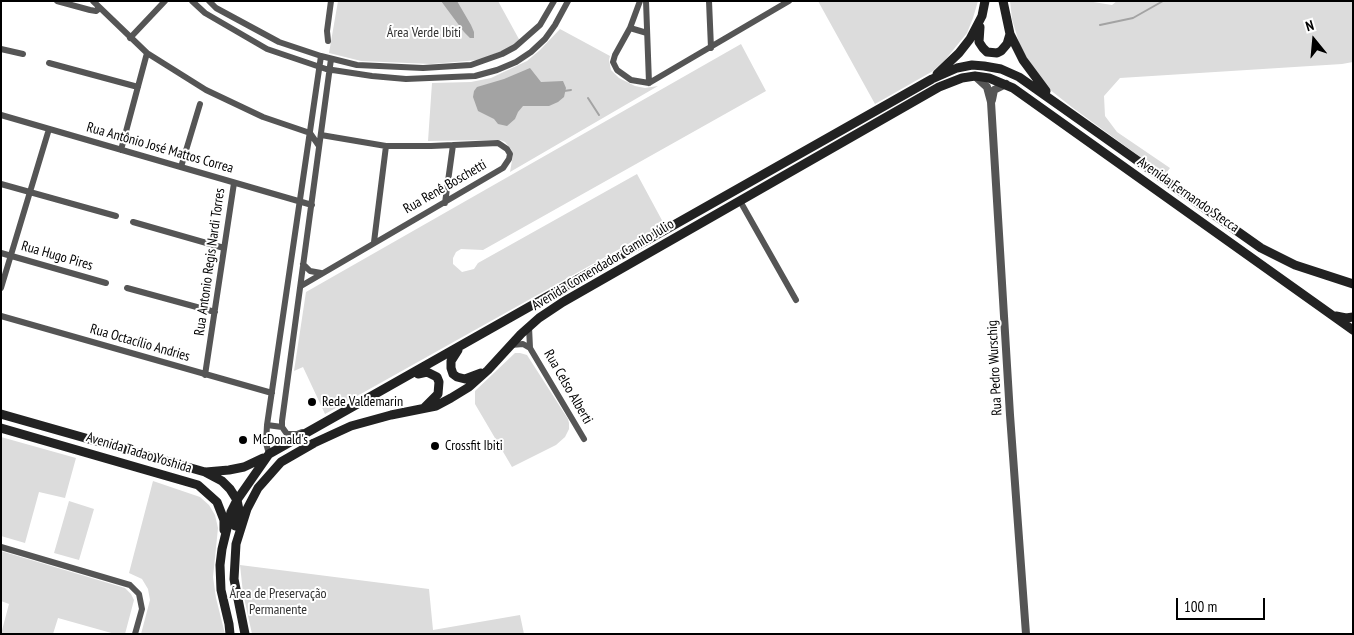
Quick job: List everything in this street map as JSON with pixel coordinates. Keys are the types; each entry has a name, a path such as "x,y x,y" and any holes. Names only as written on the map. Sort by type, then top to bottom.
{"main road":[{"path":"985,1 979,42 983,48 987,52 997,53 1001,51 1008,44 1010,34"},
{"path":"1003,1 1010,34 1023,60 1054,100"},
{"path":"932,79 959,53 970,39 982,16"},
{"name":"Avenida Comendador Camilo Júlio","path":"230,634 221,590 220,565 222,549 231,512 237,500 268,455 932,79 957,68 972,65 984,66 1001,69 1019,77 1054,100"},
{"name":"Avenida Comendador Camilo Júlio","path":"245,634 235,591 236,544 247,509 258,488 281,462 314,443 352,426 391,415 436,406 469,386 488,370 529,327 563,302 939,87 975,76 989,78 1006,84"},
{"name":"Avenida Fernando Stecca","path":"1006,84 1353,330"},
{"name":"Avenida Fernando Stecca","path":"1054,100 1261,248 1296,264 1352,284"},
{"path":"1329,313 1341,318 1353,318"},
{"path":"462,345 453,357 450,365 457,377 470,378 488,370"},
{"path":"389,388 421,373 427,372 433,375 439,382 438,394 423,409"},
{"name":"Avenida Tadao Yoshida","path":"1,414 205,472 222,481 237,500"},
{"name":"Avenida Tadao Yoshida","path":"1,428 198,485 213,498 224,520 222,549"},
{"name":"Avenida Tadao Yoshida","path":"205,472 244,467 268,455"},
{"path":"234,575 232,556 239,510 237,500"}],"street":[{"path":"58,1 90,10 100,8"},
{"path":"68,4 76,4 80,1"},
{"path":"93,1 147,52 214,94 263,117 310,133 319,148"},
{"path":"130,38 165,1"},
{"path":"192,1 205,13 267,49 330,70 406,79 475,76 516,62 545,39 568,1"},
{"path":"209,1 216,8 279,42 307,52 347,63 379,67 423,68 471,64 484,61 516,47 540,25 554,1"},
{"path":"328,41 327,31 331,1"},
{"path":"640,1 630,28 615,55 614,66 630,80 649,83 789,1"},
{"path":"646,1 649,83"},
{"path":"709,1 711,48"},
{"path":"775,1 775,10"},
{"path":"630,28 647,33"},
{"path":"1,48 23,54"},
{"path":"121,150 147,52"},
{"path":"304,62 307,52"},
{"path":"268,455 266,443 267,425 321,56"},
{"path":"267,425 282,427 331,59"},
{"path":"49,63 138,87"},
{"path":"346,73 347,63"},
{"name":"Rua Pedro Wurschig","path":"975,76 987,87 991,102 1010,416 1026,634"},
{"path":"318,79 325,80 320,113 322,124"},
{"path":"991,102 994,90 1006,84"},
{"path":"181,167 200,104"},
{"name":"Rua Antônio José Mattos Correa","path":"1,115 312,204"},
{"path":"1,288 48,129"},
{"name":"Rua Renê Boschetti","path":"300,286 503,168 510,154 507,149 498,143 386,146 321,135"},
{"path":"445,203 453,145"},
{"path":"374,242 386,146"},
{"name":"Rua Antonio Regis Nardi Torres","path":"205,375 234,183"},
{"path":"1,184 116,216"},
{"path":"447,188 451,195 455,197"},
{"path":"740,200 796,300"},
{"path":"133,222 224,248"},
{"path":"376,223 384,236"},
{"name":"Rua Hugo Pires","path":"1,253 106,284"},
{"path":"303,264 310,271 322,273"},
{"path":"127,288 215,312"},
{"path":"284,308 290,313 297,313"},
{"name":"Rua Octacílio Andries","path":"1,316 272,393"},
{"path":"283,318 292,317 296,323"},
{"name":"Rua Celso Alberti","path":"529,327 530,348 584,439"},
{"name":"Rua Celso Alberti","path":"511,345 523,344 530,348"},
{"name":"Avenida Comendador Camilo Júlio","path":"282,427 287,434 291,435 322,424"},
{"path":"1,547 130,585 139,594 142,609 135,634"}],"green space":[{"name":"Área Verde Ibiti","path":"338,1 498,1 520,41 512,47 479,60 431,64 361,61 329,53"},
{"path":"818,1 978,1 967,33 945,60 933,71 875,104"},
{"path":"1010,1 1087,1 1112,5 1117,1 1353,1 1353,62 1120,78 1104,96 1105,116 1117,132 1170,168 1165,175 1049,89 1033,68 1020,46 1012,19"},
{"path":"560,29 610,56 611,70 619,78 635,86 645,88 658,86 510,172 513,155 505,142 500,140 428,141 432,83 471,82 491,78 527,61"},
{"path":"741,44 766,91 483,250 461,249 456,252 453,264 462,272 474,269 478,263 637,174 664,224 325,414 303,367 294,371 306,292"},
{"path":"515,353 527,355 568,419 569,429 565,437 556,445 512,467 475,404 475,391"},
{"path":"1,437 76,458 65,498 39,492 25,543 1,536"},
{"path":"153,481 200,497 209,505 215,515 218,528 213,577 225,634 141,634 150,600 148,589 142,579 129,573"},
{"path":"69,501 94,509 79,560 54,553"},
{"path":"1,551 125,588 134,600 125,634 115,634 58,618 53,634 1,634 9,604 1,601"},
{"name":"Área de Preservação Permanente","path":"240,565 429,589 433,630 520,615 524,634 252,634 243,593"}],"shaded area":[{"path":"441,1 457,1 471,25 474,38 470,38 464,32"},
{"path":"530,68 541,82 563,81 566,88 564,97 549,106 523,106 515,119 507,126 498,124 494,119 478,111 473,97 477,87 504,79"}],"waterway":[{"path":"1100,25 1133,18 1163,1"},
{"path":"564,91 571,90"},
{"path":"588,98 599,115"}],"place":[{"name":"Rede Valdemarin","path":"312,402"},
{"name":"McDonald's","path":"243,440"},
{"name":"Crossfit Ibiti","path":"435,446"}]}
